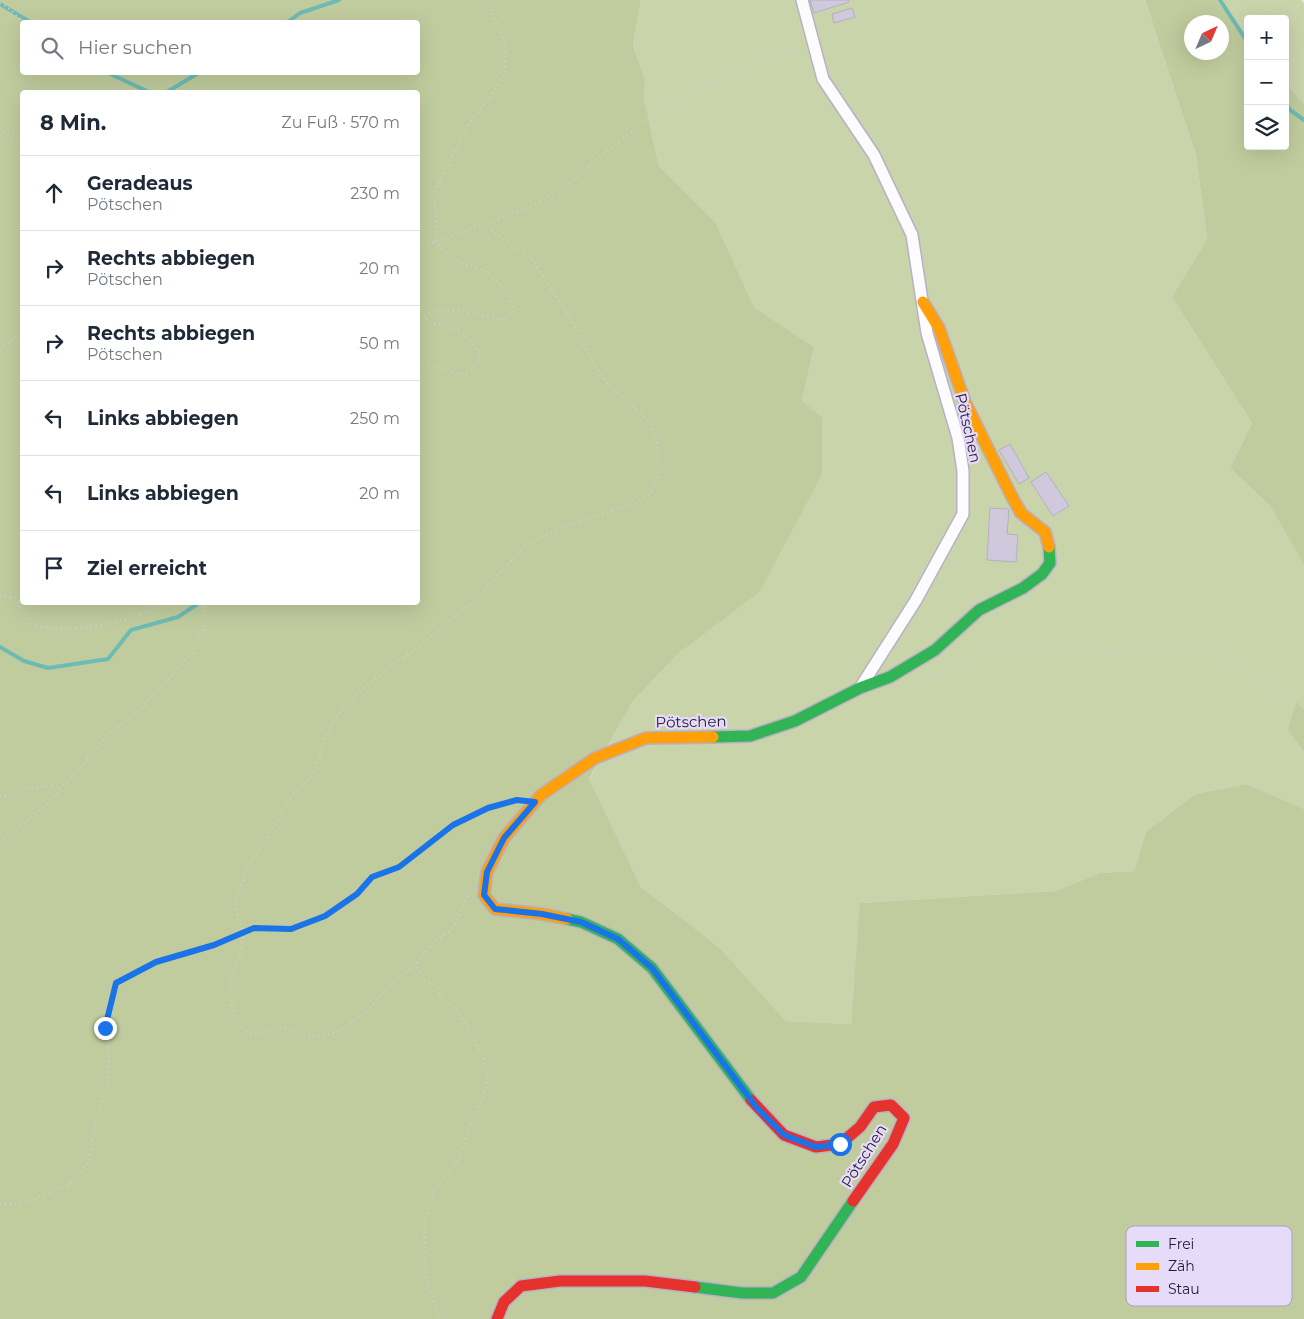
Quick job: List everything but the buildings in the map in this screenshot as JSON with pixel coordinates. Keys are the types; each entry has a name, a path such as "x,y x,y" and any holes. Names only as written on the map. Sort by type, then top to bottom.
{"street":[{"name":"Pötschen","path":"497,1319 504,1302 521,1286 560,1281 645,1281 742,1293 773,1293 801,1277 893,1144 904,1118 891,1105 874,1107 860,1127 840,1144 816,1147 784,1135 757,1108 652,968 618,939 581,922 542,914 495,909 484,895 487,872 504,838 541,794 595,758 646,738 750,736 795,721 860,688 916,600 963,514 963,471 958,438 927,333 912,235 874,155 823,79 802,0"},
{"path":"860,688 890,677 935,650 979,610 1023,588 1042,574 1050,563 1050,551 1045,532 1021,513 966,402 939,328 923,302"}],"path":[{"path":"420,365 432,366 452,373 462,374 476,366 480,359 478,349 466,336 458,331 428,322 424,316 427,313 436,310 470,312 502,320 514,312 514,304 507,292 496,282 484,272 449,256 435,241 434,192 470,122 487,102 504,74 506,44 487,0"},
{"path":"0,3 21,20"},
{"path":"420,247 528,208 566,186 614,145 673,100 757,60 813,43"},
{"path":"0,128 20,141"},
{"path":"473,886 456,923 450,930 431,945 417,962 383,992 367,1011 347,1026 331,1034 309,1037 281,1028 254,1034 244,1030 235,1015 230,997 231,980 239,959 244,932 238,920 236,901 249,864 262,847 291,798 310,776 319,759 325,738 337,716 355,695 393,664 416,649 475,600 523,548 541,537 564,527 636,505 651,492 659,474 657,438 649,421 608,384 592,361 571,320 533,260 484,224"},
{"path":"0,350 20,334"},
{"path":"0,595 15,598 30,621 49,629 82,628 130,618 164,605"},
{"path":"0,842 41,809 108,734 137,713 192,653 206,622 202,605"},
{"path":"903,683 920,680 1012,645 1065,648 1101,656 1154,648 1187,650 1208,646 1304,714"},
{"path":"0,795 10,798 23,788 52,786 61,788"},
{"path":"0,1205 23,1203 69,1185 89,1162 96,1120 108,1078 109,1056 105,1028 116,983 156,962 214,945 254,928 291,929 325,916 357,894 372,877 399,867 453,825 488,808 517,800 535,802"},
{"path":"417,962 417,968 425,981 435,985 442,997 460,1014 483,1058 488,1077 483,1099 470,1127 460,1158 435,1190 424,1220 426,1275 437,1312 443,1319"}],"green space":[{"path":"0,0 641,0 633,45 645,80 644,99 659,166 716,223 754,307 814,347 802,401 822,417 822,474 759,593 678,654 633,701 589,779 641,887 719,947 786,1021 851,1024 860,903 1055,891 1100,873 1134,871 1146,832 1195,794 1247,784 1304,809 1304,1319 0,1319"},
{"path":"641,0 1145,0 1196,155 1207,239 1172,297 1252,423 1230,468 1270,506 1304,565 1304,709 1296,703 1287,730 1304,752 1304,809 1247,784 1195,794 1146,832 1134,871 1100,873 1055,891 861,903 851,1024 786,1021 719,947 641,887 589,780 633,701 678,654 759,593 814,347 754,307 716,223 659,166 644,99 645,80 633,45"},
{"path":"1145,0 1217,0 1244,32 1244,150 1289,150 1289,87 1304,104 1304,565 1270,506 1230,468 1252,423 1172,297 1207,239 1196,155"},
{"path":"1217,0 1301,0 1304,3 1304,104 1289,87 1289,15 1244,15 1244,32"},
{"path":"1296,702 1304,709 1304,752 1287,730"}],"waterway":[{"path":"291,20 300,13 339,0"},
{"path":"1220,0 1244,37"},
{"path":"0,4 27,20"},
{"path":"112,75 145,90"},
{"path":"170,90 195,75"},
{"path":"1287,105 1290,110 1304,120"},
{"path":"0,647 24,661 48,668 108,659 131,630 178,617 196,605"}],"traffic: fast":[{"path":"713,737 750,736 795,721 860,688 890,677 935,650 979,610 1023,588 1042,574 1050,563 1049,547"},
{"path":"567,919 581,922 618,939 652,968 751,1100"},
{"path":"695,1287 742,1293 773,1293 801,1277 853,1201"}],"traffic: slow":[{"path":"923,302 939,328 965,402 1011,495 1021,513 1045,532 1049,547"},
{"path":"567,919 542,914 495,909 484,895 487,872 504,838 541,795 595,758 646,738 713,737"}],"traffic: jam":[{"path":"751,1100 784,1135 816,1147 840,1144 860,1127 874,1107 891,1105 904,1118 893,1144 853,1201"},
{"path":"497,1319 504,1302 521,1286 560,1281 645,1281 695,1287"}],"route":[{"path":"105,1028 116,983 156,962 214,945 254,928 291,929 325,916 357,894 372,877 399,867 453,825 488,808 517,800 535,802 504,838 487,872 484,895 495,909 542,914 581,922 618,939 652,968 757,1108 784,1135 816,1147 840,1144"}]}
